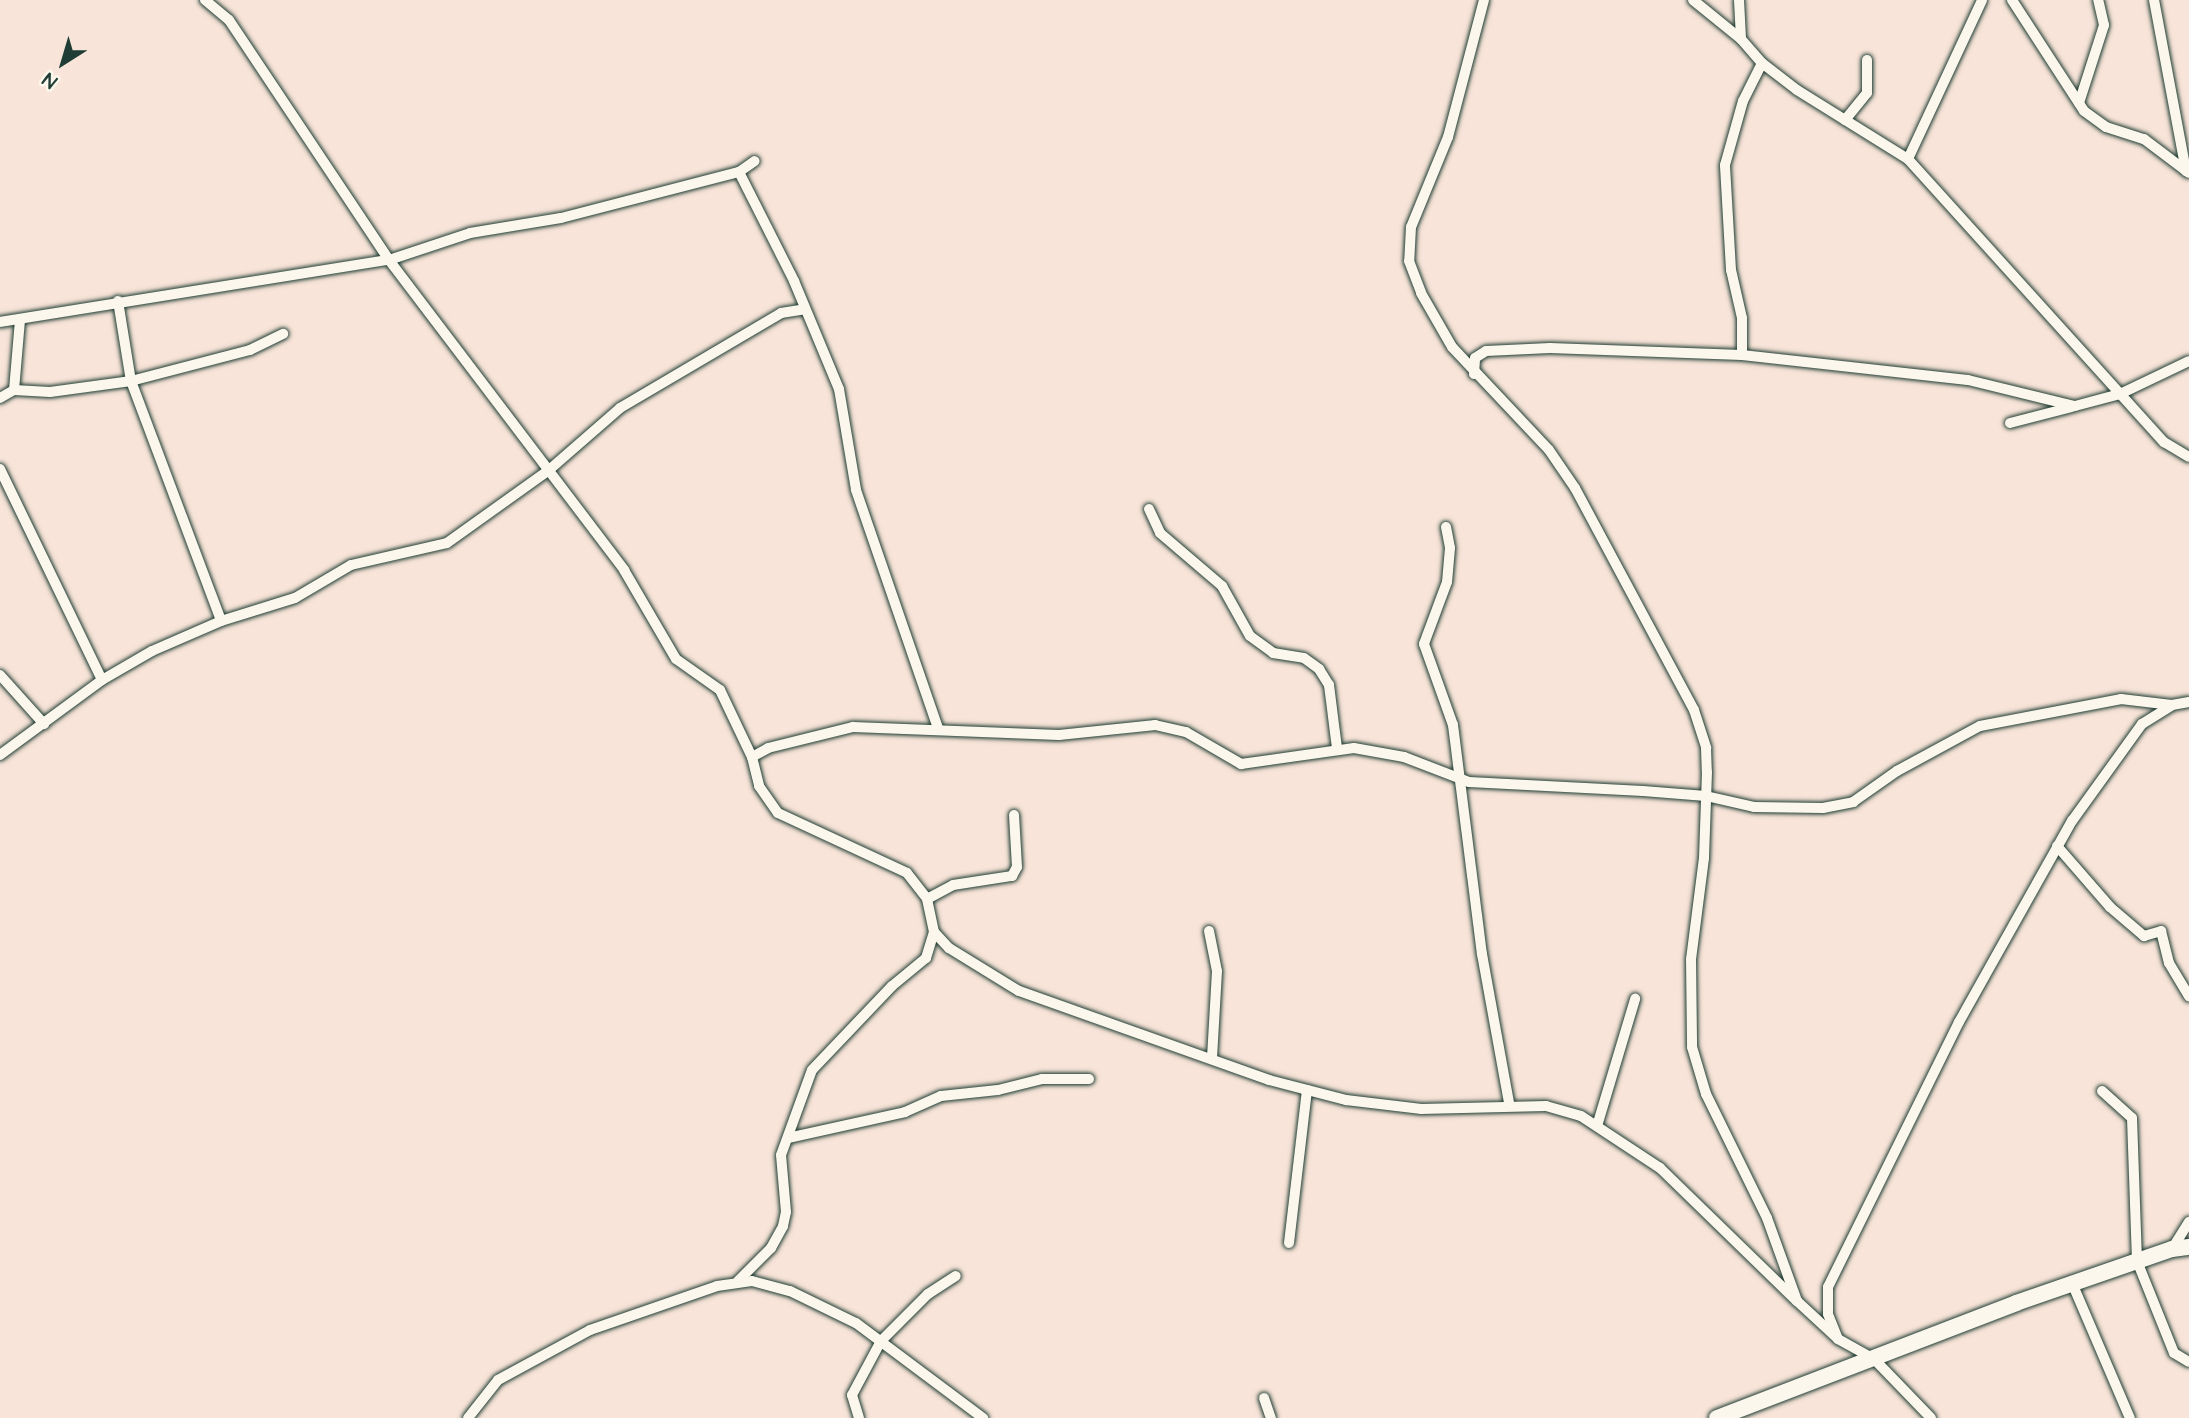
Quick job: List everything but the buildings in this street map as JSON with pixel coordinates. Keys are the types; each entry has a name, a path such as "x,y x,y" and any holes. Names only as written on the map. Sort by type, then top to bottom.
{"main road":[{"path":"1717,1418 2072,1283 2172,1248 2189,1247"}],"street":[{"path":"205,0 229,20 388,260 624,570 676,659 720,690 752,757 759,786 778,813 907,873 927,899 934,932 926,958 892,986 812,1070 781,1155 786,1212 783,1226 762,1259 738,1281 590,1330 498,1380 468,1418"},
{"path":"1484,0 1448,137 1407,244 1421,293 1438,326 1474,374 1549,450 1647,618 1694,710 1706,748 1706,796 1691,959 1692,1047 1706,1094 1767,1218 1797,1301"},
{"path":"1693,0 1741,39 1762,63 1845,120 1909,159 2164,442 2189,457"},
{"path":"1739,0 1741,39"},
{"path":"1909,159 1982,0"},
{"path":"2012,0 2079,103 2095,121 2144,139 2188,172"},
{"path":"2079,103 2104,25 2098,0"},
{"path":"2154,0 2188,172"},
{"path":"1845,120 1867,93 1867,60"},
{"path":"1742,355 1742,318 1731,270 1726,166 1743,100 1762,63"},
{"path":"0,322 118,301 388,260 470,233 561,218 739,172 755,161"},
{"path":"739,172 805,309 839,389 856,490 938,728"},
{"path":"118,301 131,380 221,621"},
{"path":"0,755 102,680 152,651 221,621 295,598 351,565 447,543 548,470 620,408 781,313 805,309"},
{"path":"14,390 20,320"},
{"path":"0,398 14,390 50,392 131,380 250,349 283,334"},
{"path":"1474,374 1475,358 1486,351 1550,348 1742,355 1968,380 2075,406"},
{"path":"2010,423 2120,394 2189,361"},
{"path":"0,470 102,680"},
{"path":"1149,509 1160,533 1222,586 1250,636 1273,653 1304,658 1319,668 1329,685 1337,748"},
{"path":"1446,527 1450,548 1447,582 1424,644 1454,725 1494,1036 1509,1103"},
{"path":"0,675 44,724"},
{"path":"752,757 768,748 853,727 938,728 1059,735 1170,726 1241,764 1337,748 1404,757 1460,779 1706,796 1754,807 1840,807 1980,726 2121,699 2172,705 2189,702"},
{"path":"1838,1339 1828,1314 1828,1287 1959,1021 2057,846 2142,724 2172,705"},
{"path":"927,899 953,885 1012,876 1017,867 1014,815"},
{"path":"2057,846 2110,907 2144,936 2161,932 2169,963 2189,996"},
{"path":"1209,931 1217,971 1212,1059"},
{"path":"934,932 949,948 1019,991 1307,1090 1346,1100 1421,1110 1509,1103 1546,1106 1597,1126 1660,1168 1838,1339 1874,1359 1931,1418"},
{"path":"1597,1126 1635,999"},
{"path":"789,1138 905,1112 941,1096 998,1090 1042,1079 1089,1079"},
{"path":"1289,1243 1307,1090"},
{"path":"2102,1091 2132,1118 2137,1261 2174,1353 2189,1362"},
{"path":"2172,1248 2189,1222"},
{"path":"859,1418 852,1395 881,1341 920,1302 956,1276"},
{"path":"738,1281 790,1291 881,1341 983,1418"},
{"path":"2072,1283 2130,1418"},
{"path":"1264,1398 1271,1418"}]}
